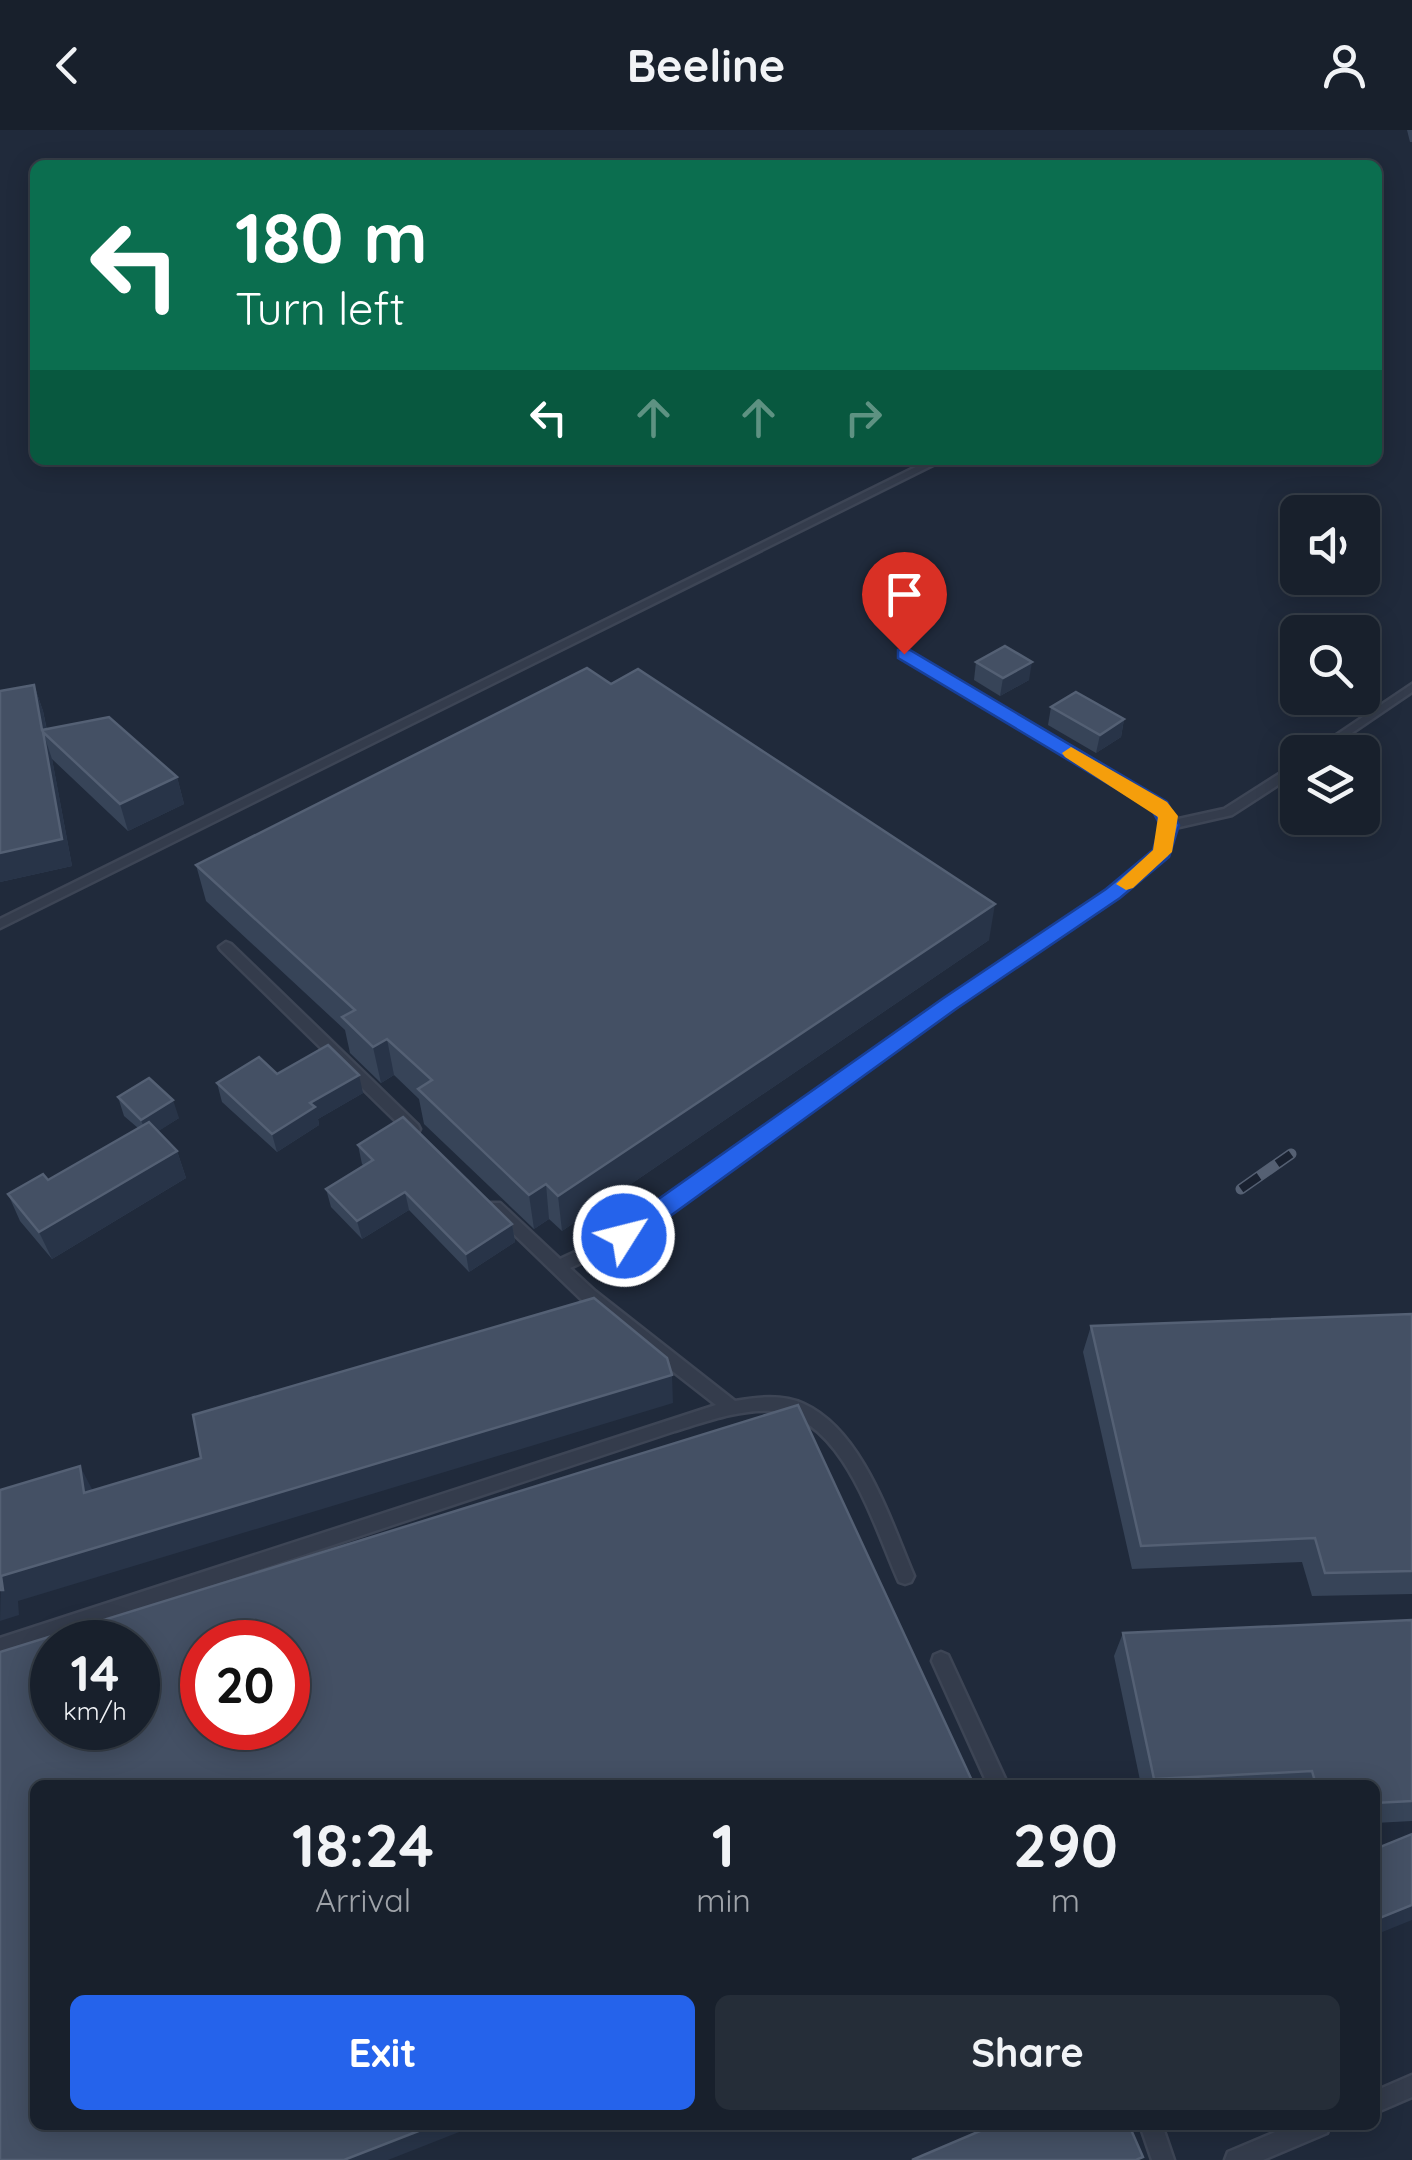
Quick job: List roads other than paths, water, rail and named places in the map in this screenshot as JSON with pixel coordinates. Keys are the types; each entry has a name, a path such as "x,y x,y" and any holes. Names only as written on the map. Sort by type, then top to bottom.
{"lane":[{"path":"0,924 928,465"},
{"path":"557,1267 624,1236 949,1004 1113,894 1162,852 1170,825 1160,806 904,654"},
{"path":"1343,735 1412,687"},
{"path":"1170,825 1228,812 1280,778"},
{"path":"226,947 428,1143"},
{"path":"485,1198 557,1267 732,1408"},
{"path":"0,1647 732,1408 776,1403 813,1413 841,1440 905,1576"},
{"path":"942,1661 996,1780"},
{"path":"1380,2100 1412,2086"},
{"path":"1153,2130 1163,2160"},
{"path":"1236,2160 1307,2130"}],"railway":[{"path":"1241,1189 1291,1154"}]}
